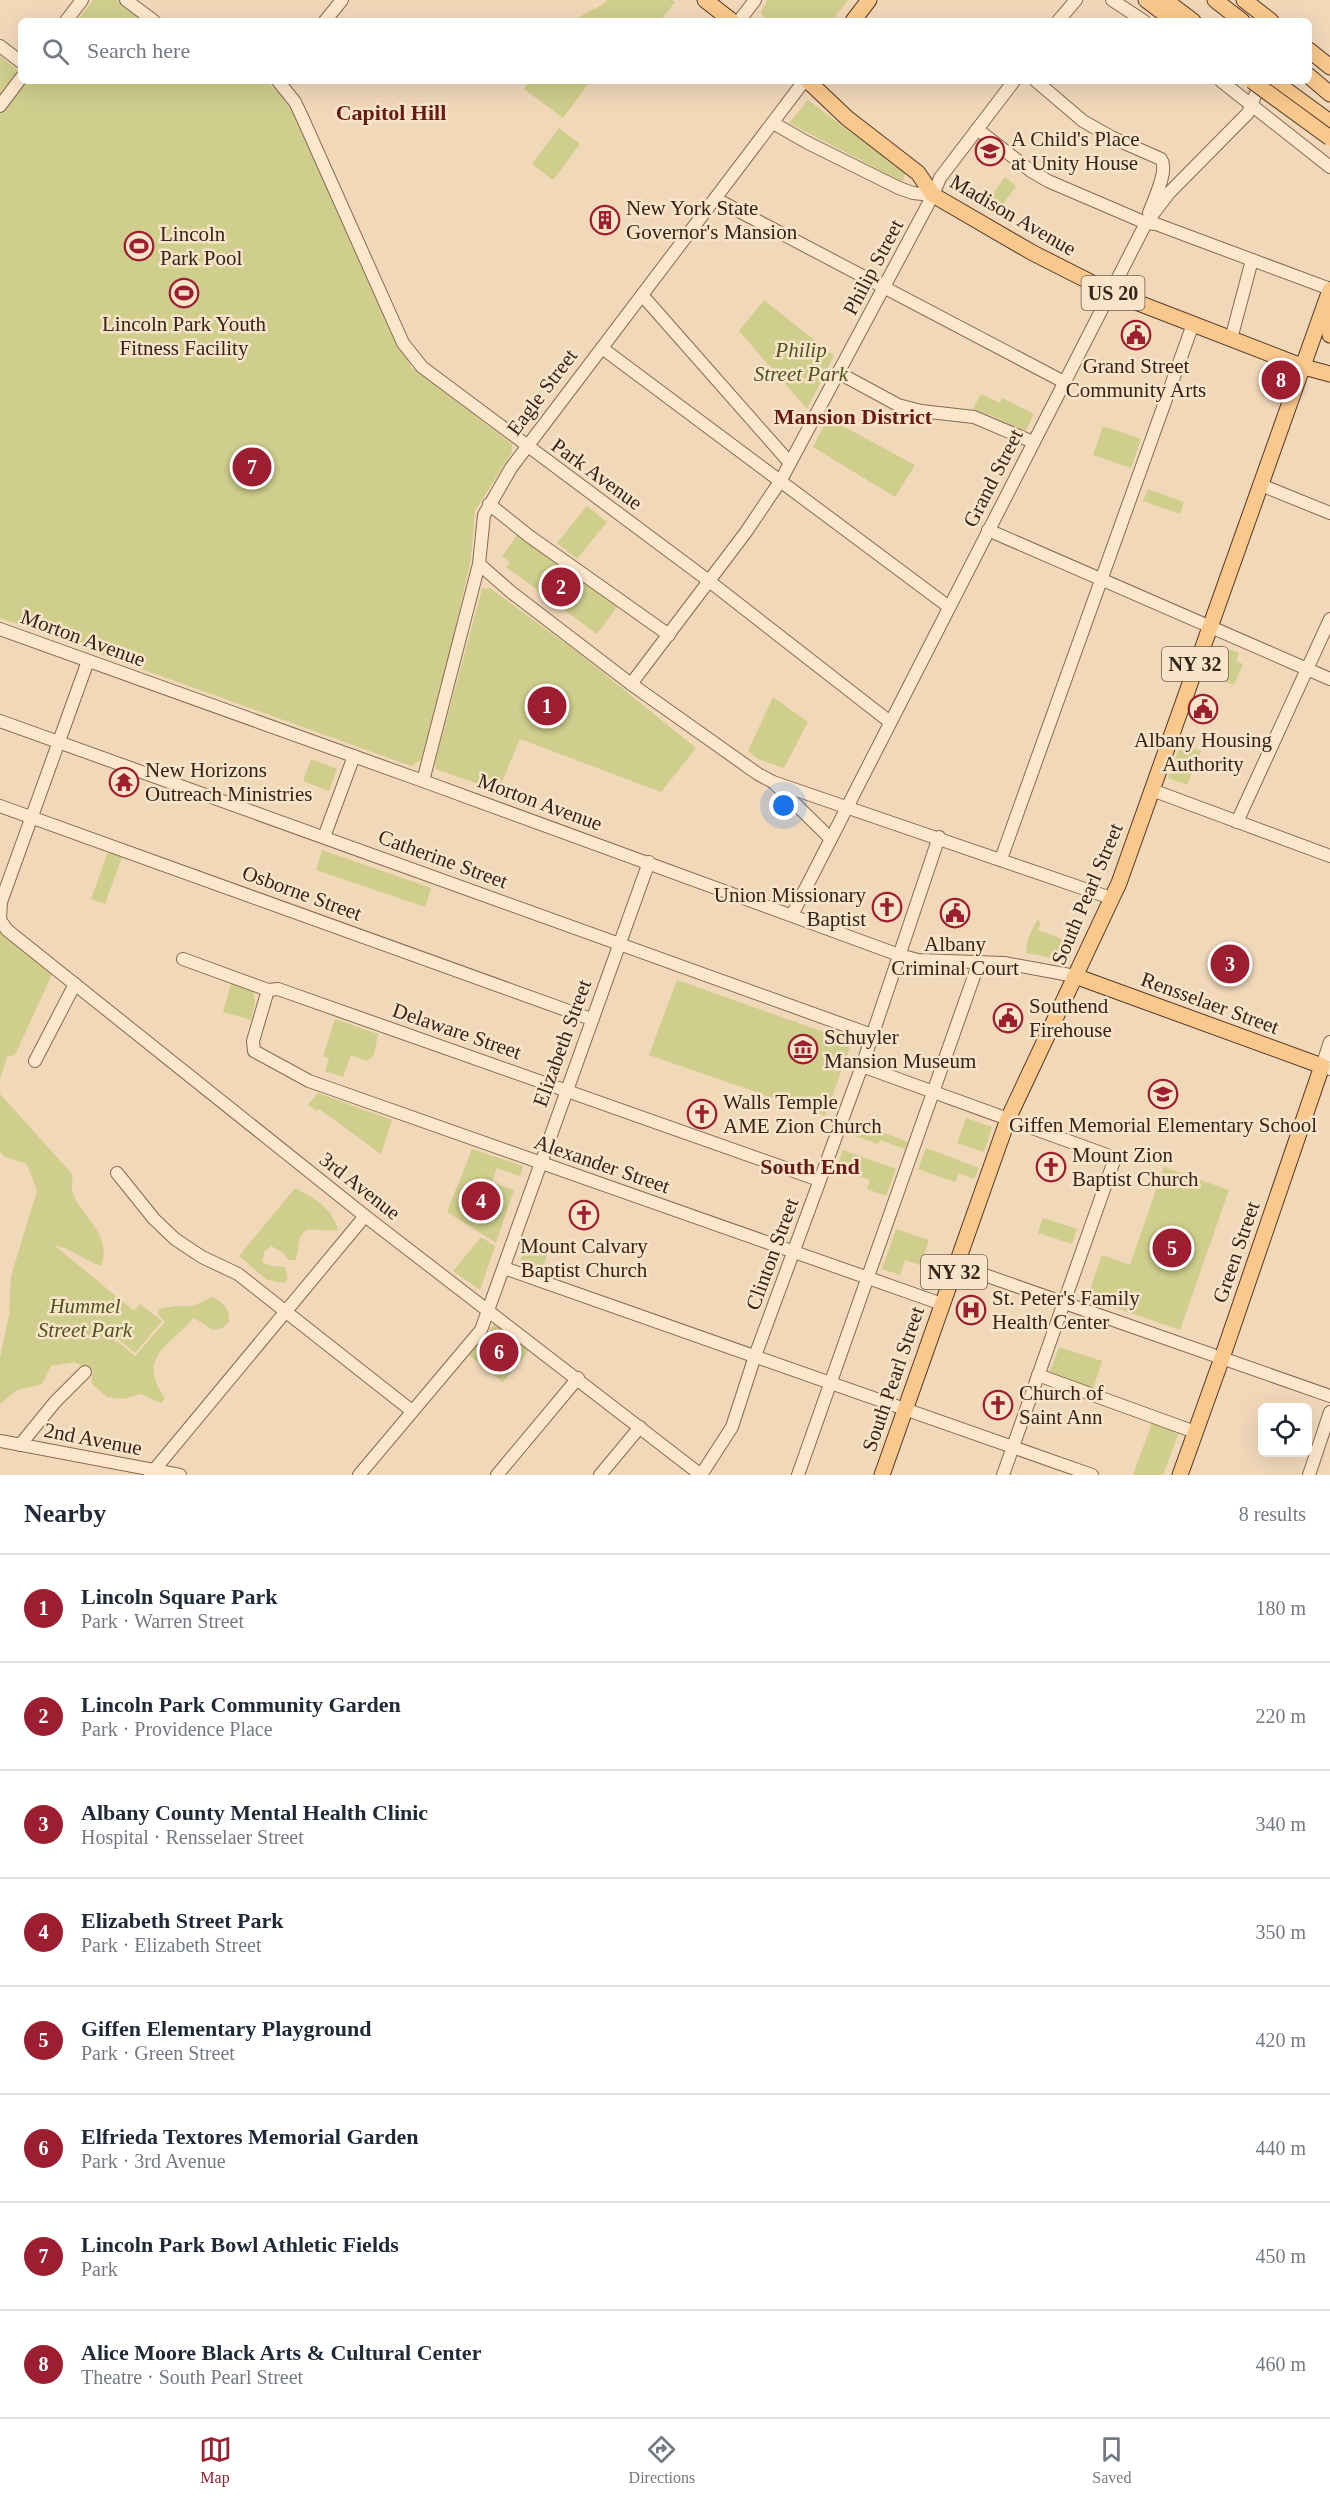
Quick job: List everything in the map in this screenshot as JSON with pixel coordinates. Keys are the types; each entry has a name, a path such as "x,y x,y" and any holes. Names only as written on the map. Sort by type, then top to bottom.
{"main road":[{"path":"705,0 728,18"},
{"path":"855,18 869,0"},
{"path":"1146,0 1170,18"},
{"path":"1165,0 1189,18"},
{"path":"1215,0 1238,18"},
{"path":"1244,0 1267,18"},
{"path":"1312,52 1330,66"},
{"path":"1312,72 1330,87"},
{"path":"1312,79 1330,94"},
{"name":"Madison Avenue","path":"809,84 847,118 918,173 933,195 1033,253 1110,292 1304,367 1330,374"},
{"path":"1256,84 1330,138"},
{"path":"1278,84 1330,122"},
{"path":"1329,294 1330,334"},
{"name":"South Pearl Street","path":"882,1475 1008,1119 1119,883 1209,625 1329,294"},
{"name":"Rensselaer Street","path":"1075,976 1326,1068"},
{"name":"Green Street","path":"1179,1475 1326,1068"}],"street":[{"path":"68,18 82,0"},
{"path":"126,0 150,18"},
{"path":"327,18 342,0"},
{"path":"741,18 755,0"},
{"path":"1061,18 1076,0"},
{"path":"1116,2 1140,18"},
{"path":"0,46 18,60"},
{"path":"0,106 18,82"},
{"name":"Park Avenue","path":"280,84 299,110 364,260 411,356 422,367 527,447 709,581 890,722"},
{"name":"Eagle Street","path":"423,780 479,564 484,515 489,504 527,447 804,84"},
{"name":"Philip Street","path":"631,684 746,532 781,480 940,178 1012,84"},
{"path":"1039,84 1083,121 1099,131 1161,159 1165,168 1146,223"},
{"path":"1225,84 1330,167"},
{"name":"Grand Street","path":"792,915 1146,223 1169,193 1248,113 1260,84"},
{"path":"773,123 899,188 913,193 933,195"},
{"path":"978,129 1039,176 1146,223 1156,224 1252,260 1329,294"},
{"path":"716,199 1064,382"},
{"path":"1231,339 1252,260"},
{"path":"642,295 790,463"},
{"path":"1001,859 1194,324"},
{"path":"602,348 949,607"},
{"path":"839,373 898,405 921,411 974,417 1033,442"},
{"path":"1261,485 1330,513"},
{"path":"489,504 529,536 669,634"},
{"path":"988,530 1330,679"},
{"path":"479,564 511,592 631,684 738,762 773,782 847,805 1111,898"},
{"path":"1237,822 1330,619"},
{"name":"Morton Avenue","path":"0,629 423,780 899,955 918,960 1024,966 1075,976"},
{"path":"0,920 1,902 88,662"},
{"name":"Catherine Street","path":"0,721 872,1035"},
{"path":"324,837 354,756"},
{"path":"773,782 831,839"},
{"path":"1152,790 1330,856"},
{"name":"Osborne Street","path":"0,806 591,1019"},
{"name":"Clinton Street","path":"701,1475 732,1426 755,1356 862,1066 939,837"},
{"name":"Elizabeth Street","path":"359,1475 481,1330 490,1310 565,1090 649,862"},
{"name":"3rd Avenue","path":"0,920 75,984 365,1216 490,1310 701,1475"},
{"name":"Delaware Street","path":"183,959 268,990 278,989 819,1180"},
{"path":"798,1475 979,962"},
{"path":"35,1061 75,984"},
{"name":"Alexander Street","path":"268,990 253,1041 254,1051 309,1081 868,1276 942,1304"},
{"name":"Green Street","path":"1326,1068 1330,1042"},
{"path":"862,1066 1115,1158 1003,1475"},
{"path":"117,1173 154,1219 175,1239 202,1257 238,1274 412,1411"},
{"path":"152,1472 365,1216"},
{"path":"956,1265 1330,1396"},
{"path":"504,1268 1092,1475"},
{"path":"20,1445 55,1402 85,1372"},
{"path":"1038,1375 1195,1432"},
{"path":"497,1475 578,1378"},
{"path":"1309,1475 1330,1412"},
{"path":"600,1475 640,1427"},
{"name":"2nd Avenue","path":"0,1442 152,1472 180,1475"}],"green space":[{"path":"93,0 117,0 142,18 79,18"},
{"path":"607,0 672,0 675,2 662,18 580,18"},
{"path":"767,0 848,0 834,18 765,18 761,13"},
{"path":"0,56 18,70 18,84 269,84 294,114 411,367 512,444 512,452 475,511 471,559 451,648 421,760 411,766 0,618"},
{"path":"528,84 588,84 563,118 524,89"},
{"path":"808,100 905,173 903,182 789,123"},
{"path":"559,128 580,144 553,180 532,164"},
{"path":"1005,177 1016,186 996,214 984,205"},
{"name":"Philip Street Park","path":"764,300 834,356 807,409 739,331"},
{"path":"981,394 1000,403 1002,398 1034,414 1025,432 973,409"},
{"path":"828,418 915,465 895,497 813,447"},
{"path":"1103,426 1141,439 1131,468 1093,455"},
{"path":"1148,489 1184,502 1180,514 1143,501"},
{"path":"587,506 607,522 577,559 557,543"},
{"path":"518,534 617,607 597,634 506,567 510,562 502,556"},
{"path":"490,588 585,658 696,748 661,792 520,739 498,791 436,769 435,763 482,589"},
{"path":"1218,645 1239,653 1236,661 1243,664 1234,685 1207,675"},
{"path":"773,697 808,722 784,768 758,759 748,751"},
{"path":"1181,744 1201,751 1187,785 1168,778"},
{"path":"311,759 337,769 329,791 303,781"},
{"path":"322,850 431,888 425,907 316,870"},
{"path":"108,852 122,857 105,904 91,899"},
{"path":"1037,920 1041,922 1038,930 1070,942 1063,960 1026,953 1028,938"},
{"path":"0,930 53,972 15,1055 7,1057 0,1079"},
{"path":"232,980 253,988 255,1003 251,1020 223,1012"},
{"path":"677,980 852,1042 825,1116 649,1055"},
{"path":"335,1019 378,1034 374,1055 367,1061 351,1055 343,1077 325,1071 329,1059 323,1056"},
{"path":"318,1093 392,1120 381,1154 319,1109 317,1111 308,1105"},
{"name":"Hummel Street Park","path":"0,1094 73,1175 73,1194 95,1227 103,1245 104,1255 101,1266 54,1245 134,1311 140,1304 162,1321 135,1353 117,1338 114,1342 118,1342 135,1356 165,1322 158,1314 159,1309 193,1306 212,1297 223,1304 227,1310 229,1322 222,1328 213,1330 194,1318 159,1354 154,1373 157,1385 165,1398 161,1403 140,1394 124,1399 107,1397 91,1383 93,1371 74,1362 51,1366 42,1384 17,1390 0,1404 0,1358 9,1315 11,1276 37,1191 27,1164 5,1157 0,1152"},
{"path":"966,1118 992,1127 984,1152 957,1143"},
{"path":"854,1122 908,1142 905,1149 880,1140 878,1144 850,1134"},
{"path":"926,1148 979,1168 974,1179 959,1173 955,1182 918,1169"},
{"path":"472,1149 523,1166 520,1176 497,1168 492,1182 514,1190 496,1243 447,1212"},
{"path":"843,1150 896,1169 886,1196 867,1189 870,1180 836,1168"},
{"path":"1164,1167 1229,1190 1180,1330 1087,1298 1102,1255 1130,1265"},
{"path":"295,1188 316,1200 327,1210 332,1215 338,1230 306,1230 300,1237 296,1260 289,1260 282,1252 271,1246 264,1252 262,1262 271,1266 285,1267 288,1278 285,1283 267,1280 239,1256"},
{"path":"1043,1218 1077,1229 1072,1244 1038,1233"},
{"path":"896,1229 929,1240 924,1255 944,1261 940,1272 905,1260 900,1275 882,1269"},
{"path":"481,1237 495,1246 480,1290 453,1271"},
{"path":"527,1242 549,1250 542,1269 520,1261"},
{"path":"495,1323 529,1350 503,1382 469,1355"},
{"path":"1059,1347 1102,1361 1093,1389 1049,1374"},
{"path":"1152,1423 1179,1432 1163,1475 1133,1475"}],"place":[{"name":"A Child's Place at Unity House","path":"990,151"},
{"name":"New York State Governor's Mansion","path":"605,220"},
{"name":"Lincoln Park Pool","path":"139,246"},
{"name":"Lincoln Park Youth Fitness Facility","path":"184,293"},
{"name":"Grand Street Community Arts","path":"1136,335"},
{"name":"Alice Moore Black Arts & Cultural Center","path":"1281,380"},
{"name":"Lincoln Park Bowl Athletic Fields","path":"252,467"},
{"name":"Lincoln Park Community Garden","path":"561,587"},
{"name":"Lincoln Square Park","path":"547,706"},
{"name":"Albany Housing Authority","path":"1203,709"},
{"name":"New Horizons Outreach Ministries","path":"124,782"},
{"name":"Union Missionary Baptist","path":"887,907"},
{"name":"Albany Criminal Court","path":"955,913"},
{"name":"Albany County Mental Health Clinic","path":"1230,964"},
{"name":"Southend Firehouse","path":"1008,1018"},
{"name":"Schuyler Mansion Museum","path":"803,1049"},
{"name":"Giffen Memorial Elementary School","path":"1163,1094"},
{"name":"Walls Temple AME Zion Church","path":"702,1114"},
{"name":"Mount Zion Baptist Church","path":"1051,1167"},
{"name":"Elizabeth Street Park","path":"481,1201"},
{"name":"Mount Calvary Baptist Church","path":"584,1215"},
{"name":"Giffen Elementary Playground","path":"1172,1248"},
{"name":"St. Peter's Family Health Center","path":"971,1310"},
{"name":"Elfrieda Textores Memorial Garden","path":"499,1352"},
{"name":"Church of Saint Ann","path":"998,1405"}],"district":[{"name":"Capitol Hill","path":"391,112"},
{"name":"Mansion District","path":"853,416"},
{"name":"South End","path":"810,1166"}]}
